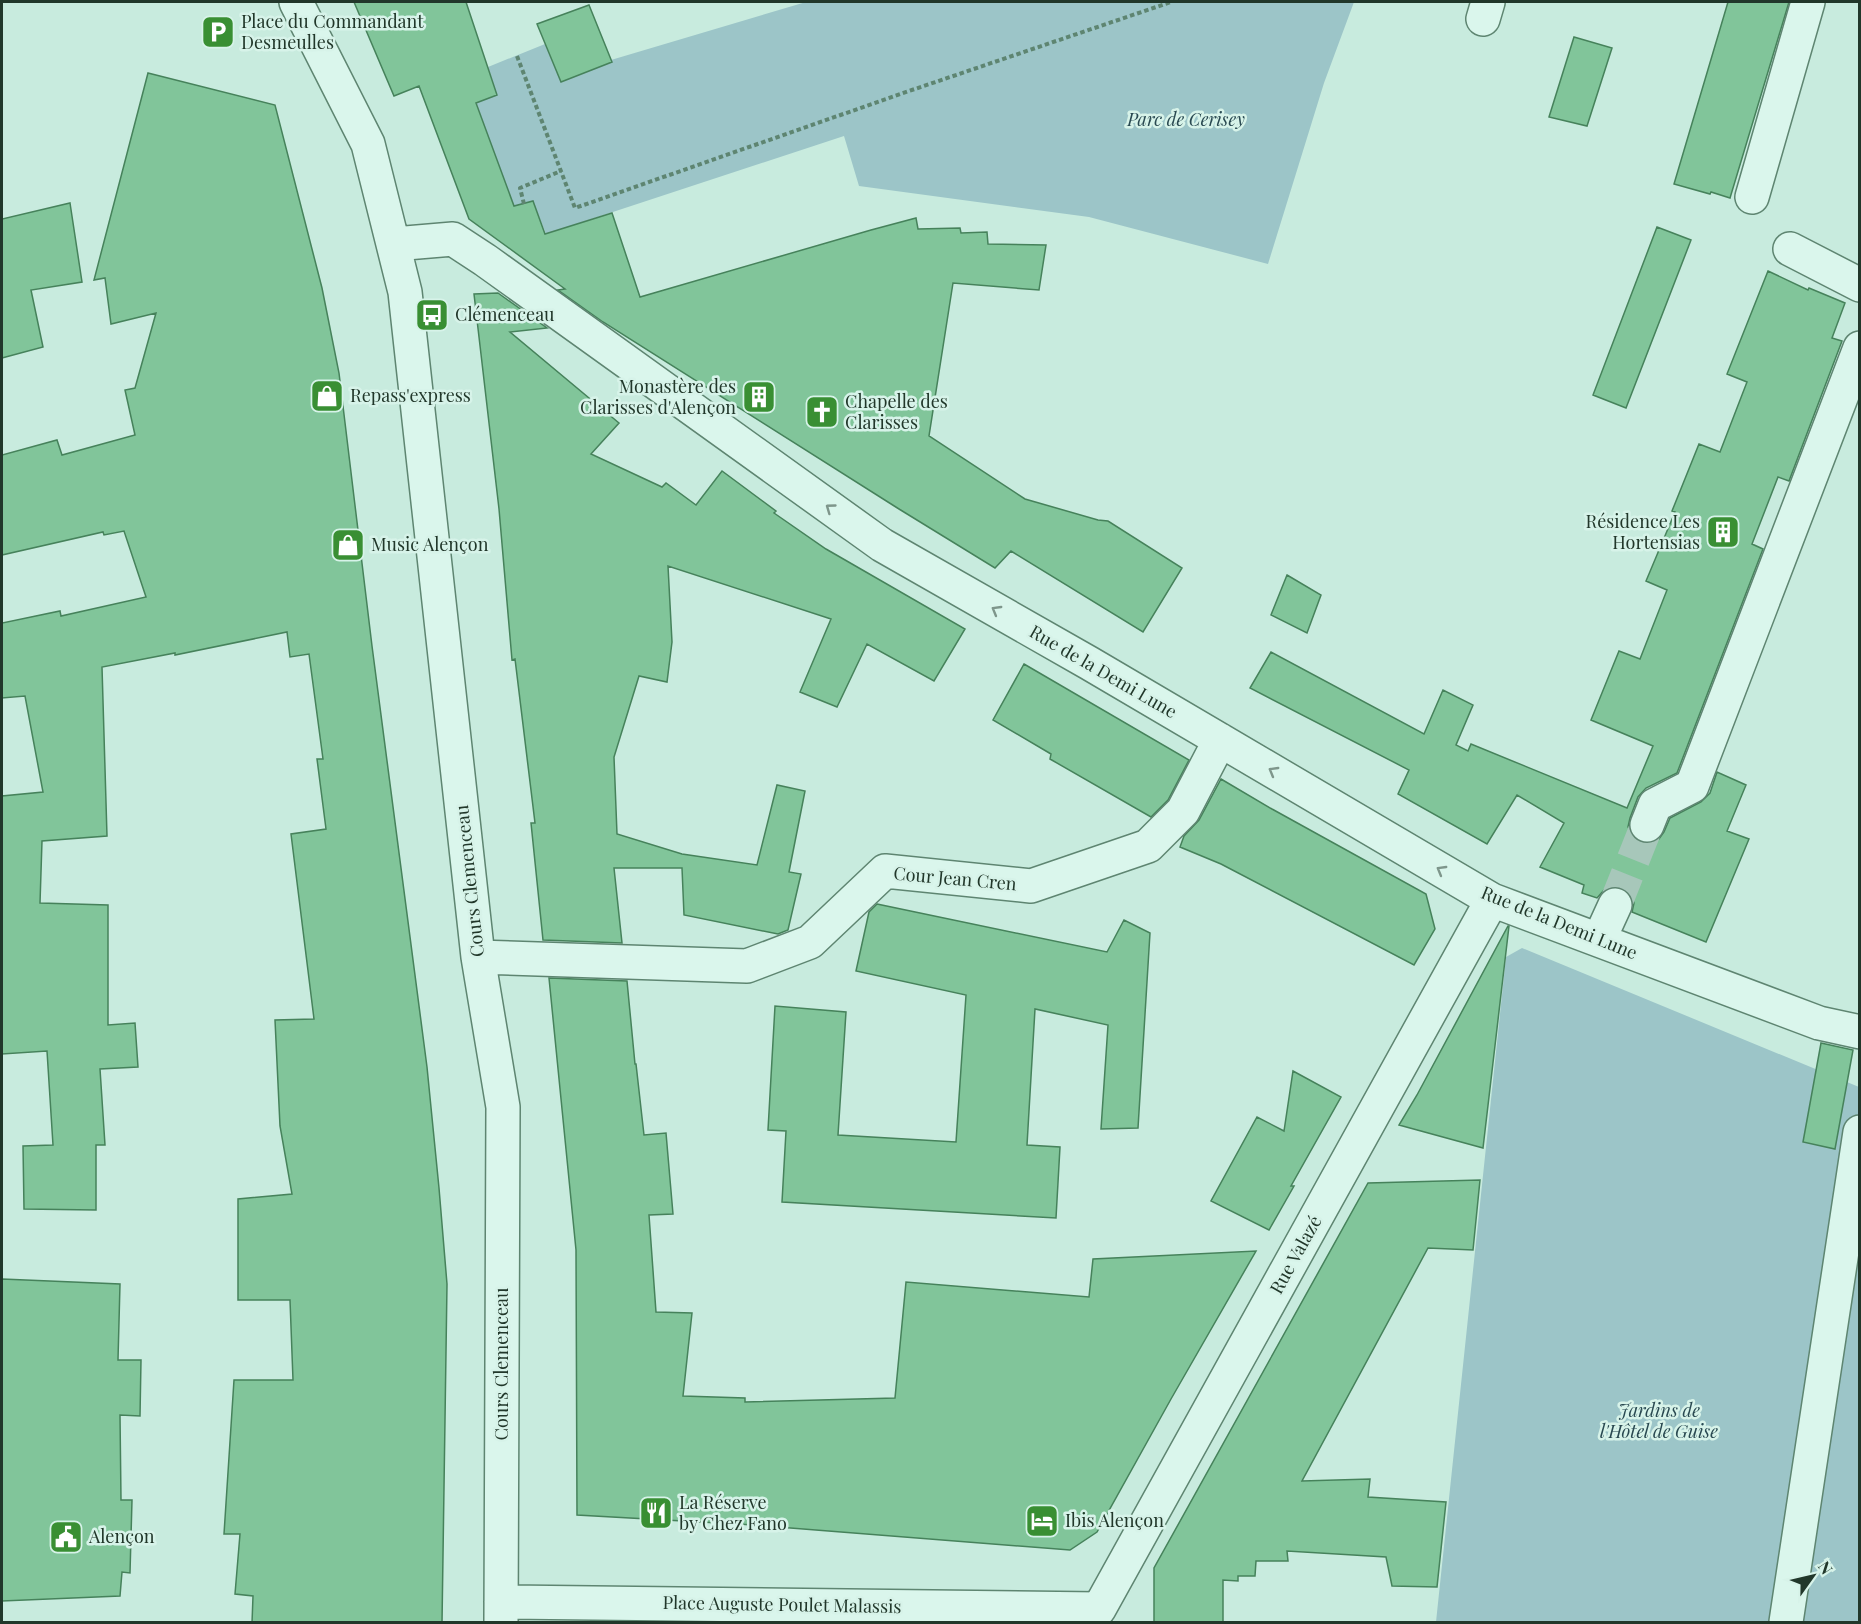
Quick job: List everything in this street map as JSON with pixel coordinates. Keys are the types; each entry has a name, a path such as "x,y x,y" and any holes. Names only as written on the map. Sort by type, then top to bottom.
{"street":[{"name":"Cours Clemenceau","path":"296,2 368,144 405,292 478,957 503,1107 501,1612"},
{"path":"1752,198 1808,2"},
{"name":"Rue de la Demi Lune","path":"394,244 453,239 882,545 1492,900 1819,1023 1860,1032"},
{"path":"1790,249 1860,285"},
{"path":"1647,825 1655,805 1692,786 1860,348"},
{"name":"Cour Jean Cren","path":"478,957 747,966 810,942 885,872 1031,886 1148,846 1183,811 1220,740"},
{"name":"Rue Valazé","path":"1103,1616 1492,900"},
{"path":"1599,940 1615,905"},
{"path":"1786,1623 1860,1132"},
{"name":"Place Auguste Poulet Malassis","path":"501,1612 1103,1616"}],"path":[{"path":"517,56 575,208 1171,2"},
{"path":"524,204 520,188 561,171"}],"green space":[{"name":"Parc de Cerisey","path":"806,2 1354,2 1324,83 1268,264 1089,217 859,186 844,136 546,234 533,201 514,206 475,100 497,95 488,67 545,44 561,82 611,60"},
{"name":"Jardins de l'Hôtel de Guise","path":"1522,948 1859,1087 1859,1622 1436,1622 1506,957"}],"building":[{"path":"354,2 466,2 497,95 476,103 514,206 533,201 545,234 612,213 640,297 916,218 918,229 960,228 961,233 987,232 988,244 1046,245 1039,290 953,283 929,436 1025,499 1108,521 1182,568 1143,632 1011,551 995,568 603,322 558,290 565,289 469,219 419,86 394,96"},
{"path":"1728,2 1789,2 1730,198 1674,184"},
{"path":"589,5 612,62 561,82 537,24"},
{"path":"1574,37 1612,48 1587,126 1549,117"},
{"path":"148,73 275,105 322,288 339,373 427,1067 447,1284 442,1623 252,1623 253,1596 235,1594 240,1534 224,1534 234,1380 293,1380 290,1300 238,1300 238,1199 292,1194 280,1126 275,1020 314,1019 291,834 326,829 317,759 323,759 309,654 290,657 287,632 102,667 107,836 42,841 40,903 108,905 108,1025 135,1023 138,1067 100,1069 105,1145 96,1145 96,1210 24,1209 23,1146 53,1145 47,1051 2,1054 2,796 43,792 25,696 2,698 2,623 60,611 61,616 146,597 124,531 104,535 103,532 2,555 2,455 57,440 62,455 135,435 125,390 135,388 156,313 111,324 105,278 94,280"},
{"path":"70,203 82,282 31,290 43,347 2,358 2,219"},
{"path":"1657,227 1691,240 1626,408 1593,395"},
{"path":"1768,271 1808,290 1809,288 1845,303 1832,338 1842,341 1789,481 1778,477 1752,544 1763,549 1677,773 1646,788 1638,797 1628,827 1633,837 1641,843 1650,843 1659,839 1670,818 1701,802 1710,793 1717,772 1746,785 1727,831 1749,839 1706,942 1632,912 1634,903 1631,895 1623,888 1614,886 1605,889 1597,898 1582,893 1584,885 1540,867 1564,823 1517,795 1487,844 1398,794 1409,770 1250,688 1271,652 1424,734 1443,690 1473,705 1456,745 1468,751 1471,744 1627,808 1653,746 1591,720 1619,651 1640,659 1667,590 1646,581 1675,512 1672,511 1699,444 1720,452 1747,382 1727,374"},
{"path":"498,293 547,328 510,332 619,423 591,454 662,487 666,483 696,505 722,471 776,511 774,513 826,549 965,629 934,681 867,644 837,707 800,692 831,619 668,566 672,642 667,682 639,676 614,757 617,834 682,854 757,865 777,785 805,791 789,872 801,874 788,930 778,934 684,915 682,868 614,868 622,943 543,940 531,823 535,823 515,659 512,660 499,509 474,294"},
{"path":"1287,575 1321,595 1307,633 1271,615"},
{"path":"1024,664 1189,760 1168,800 1151,817 1050,759 1051,754 993,720"},
{"path":"1221,779 1426,894 1435,929 1414,965 1221,864 1180,847 1184,836 1199,820"},
{"path":"877,904 1107,952 1124,920 1150,933 1138,1128 1101,1129 1108,1025 1035,1009 1027,1145 1060,1147 1056,1218 782,1202 786,1131 768,1130 775,1006 846,1012 838,1135 956,1142 966,995 856,971 869,912"},
{"path":"1508,926 1483,1148 1399,1125 1417,1095"},
{"path":"549,978 627,981 644,1135 666,1133 673,1214 649,1215 656,1312 692,1313 683,1396 745,1398 745,1402 895,1398 906,1282 1089,1297 1093,1259 1256,1251 1097,1532 1070,1550 754,1525 577,1515 576,1250"},
{"path":"1821,1043 1853,1050 1835,1149 1803,1142"},
{"path":"1293,1071 1341,1097 1269,1230 1211,1201 1257,1117 1284,1131"},
{"path":"1480,1180 1473,1250 1428,1248 1302,1481 1370,1479 1368,1497 1446,1502 1437,1587 1392,1586 1386,1557 1287,1551 1288,1561 1256,1561 1255,1576 1238,1576 1238,1581 1223,1580 1223,1623 1154,1623 1154,1568 1368,1183"},
{"path":"2,1279 120,1284 118,1360 141,1360 140,1416 120,1415 121,1500 132,1500 130,1573 122,1572 120,1596 2,1601"}],"tunnel":[{"path":"1615,905 1647,825"}],"place":[{"name":"Place du Commandant Desmeulles","path":"218,32"},
{"name":"Clémenceau","path":"432,315"},
{"name":"Repass'express","path":"327,396"},
{"name":"Monastère des Clarisses d'Alençon","path":"759,397"},
{"name":"Chapelle des Clarisses","path":"822,412"},
{"name":"Résidence Les Hortensias","path":"1723,532"},
{"name":"Music Alençon","path":"348,545"},
{"name":"La Réserve by Chez Fano","path":"656,1513"},
{"name":"Ibis Alençon","path":"1042,1521"},
{"name":"Alençon","path":"66,1537"}]}
